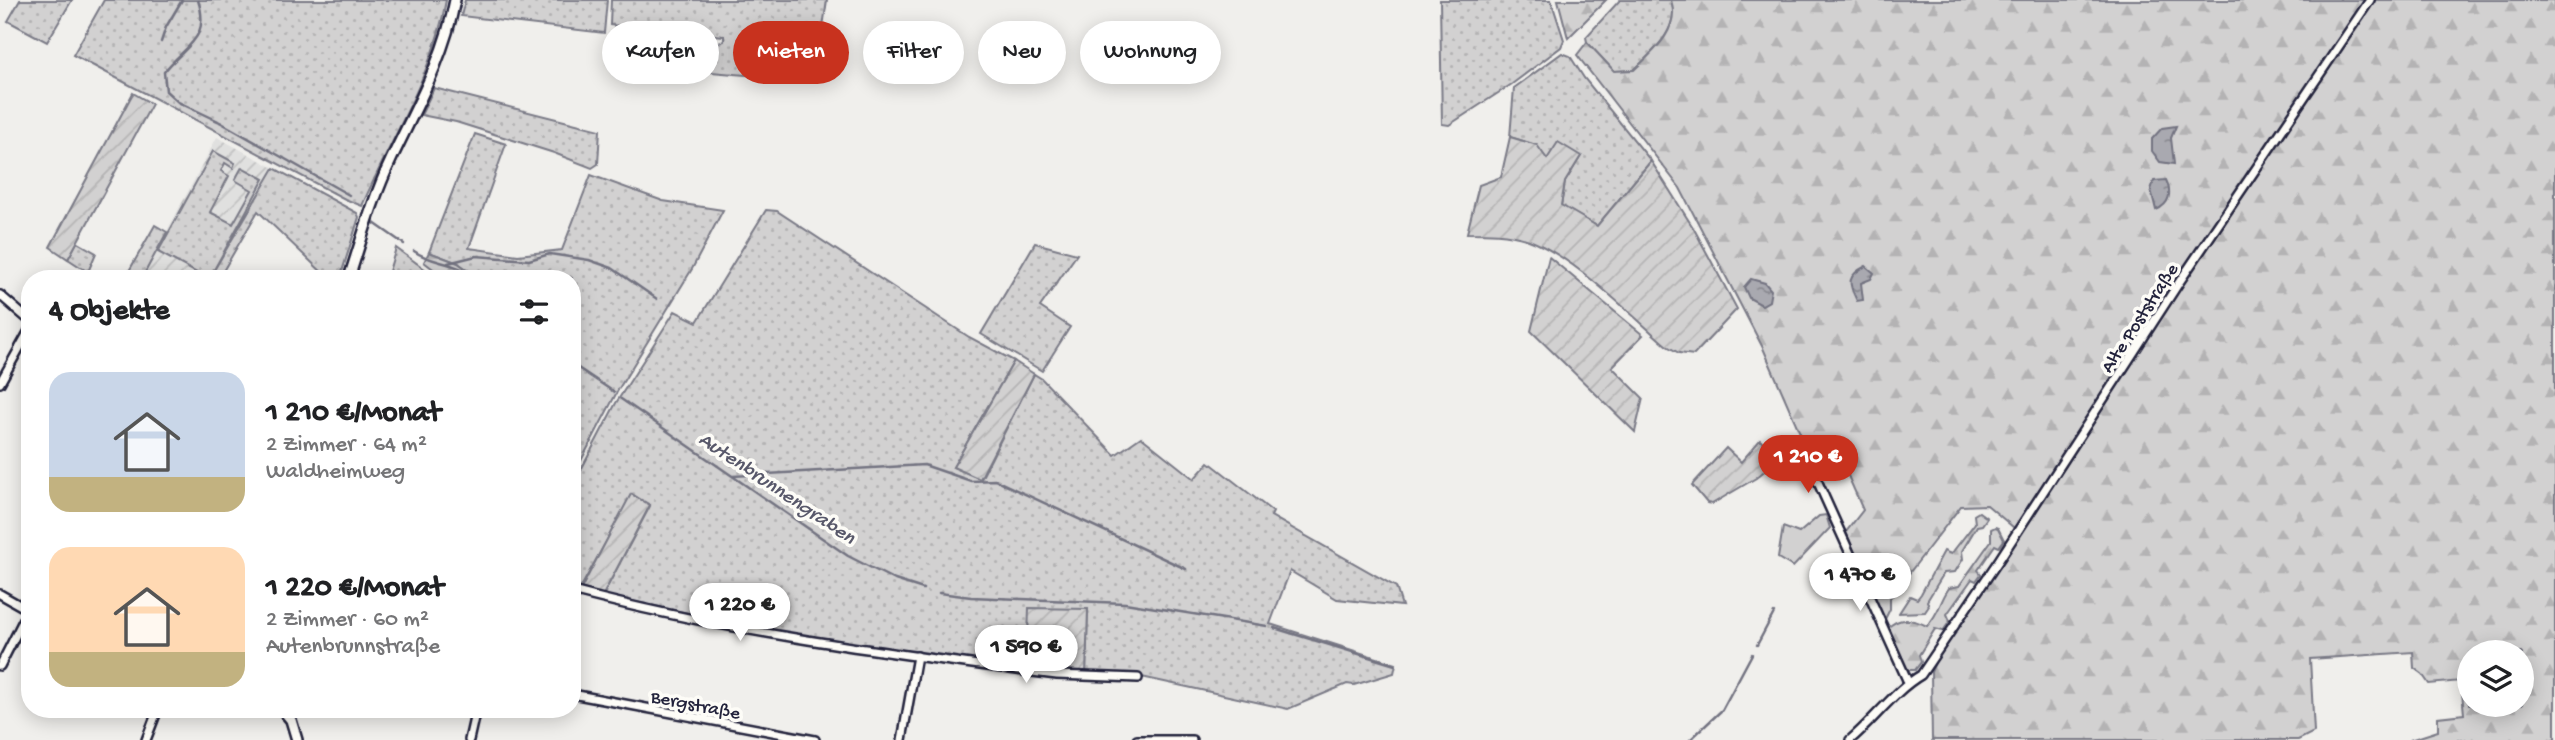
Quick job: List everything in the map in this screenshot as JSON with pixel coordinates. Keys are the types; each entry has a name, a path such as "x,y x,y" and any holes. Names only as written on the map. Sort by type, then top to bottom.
{"street":[{"path":"352,270 372,205 433,76 455,0"},
{"name":"Alte Poststraße","path":"1850,740 1877,716 1908,682 1920,675 2009,544 2180,281 2370,0"},
{"path":"0,295 21,313"},
{"path":"0,383 21,345"},
{"path":"1801,447 1908,682"},
{"path":"581,593 728,627 916,656 1057,675 1138,678"},
{"path":"0,594 21,605"},
{"path":"0,666 21,625"},
{"path":"902,740 916,656"},
{"name":"Bergstraße","path":"581,696 815,740"},
{"path":"146,740 155,718"},
{"path":"289,718 297,740"},
{"path":"469,740 474,718"},
{"path":"1137,740 1192,740"}],"shaded area":[{"path":"217,137 274,168 216,270 146,270"}],"green space":[{"path":"20,0 72,0 47,42 8,21"},
{"path":"104,0 446,0 440,27 422,79 362,206 73,55"},
{"path":"465,0 607,0 602,33 461,16"},
{"path":"611,0 827,0 824,21 733,21 733,74 719,73 719,43 724,41 724,36 719,36 719,21 610,21"},
{"path":"1440,0 1551,0 1564,40 1561,47 1512,84 1449,125 1442,124"},
{"path":"1558,0 1606,0 1568,38"},
{"path":"1620,0 1671,0 1672,21 1668,30 1656,48 1634,70 1614,71 1587,42 1586,37"},
{"path":"1671,0 2555,0 2555,740 2410,740 2438,731 2438,717 2457,715 2457,717 2534,717 2534,640 2457,640 2457,681 2429,684 2414,668 2413,652 2310,659 2314,732 2298,740 1932,740 1931,672 1939,653 2020,533 1987,505 1961,506 1890,598 1890,609 1884,621 1846,532 1863,510 1832,439 1803,440 1763,348 1680,188 1577,55 1587,42 1614,71 1634,70 1663,39 1672,21"},
{"path":"1562,53 1570,56 1584,78 1651,161 1597,226 1561,206 1565,182 1581,156 1547,159 1536,145 1510,137 1514,88"},
{"path":"434,88 600,130 598,164 592,168 456,122 421,115"},
{"path":"133,93 152,104 68,259 50,247"},
{"path":"475,134 506,144 469,248 518,255 562,250 591,175 663,201 723,210 692,269 618,390 581,461 581,270 468,270 458,263 429,252"},
{"path":"1510,137 1537,145 1547,159 1558,142 1581,156 1565,182 1561,205 1597,226 1651,161 1694,229 1737,309 1694,355 1679,353 1667,346 1600,286 1543,247 1512,236 1467,233 1479,185 1501,177"},
{"path":"213,151 235,163 233,168 225,163 221,171 229,176 210,212 233,224 252,190 235,180 242,167 264,179 214,270 191,270 158,252"},
{"path":"274,168 357,213 359,217 342,270 320,270 258,211 224,270 214,270"},
{"path":"766,210 777,211 969,337 1014,361 953,467 981,479 1034,374 1042,379 1115,455 1141,437 1194,479 1209,462 1273,512 1271,516 1396,587 1402,606 1337,599 1290,571 1270,624 1396,664 1394,673 1354,685 1347,684 1288,709 1137,676 1086,674 1088,609 1061,610 1027,669 778,632 603,595 650,506 632,494 581,587 581,470 616,403 675,311 697,322"},
{"path":"155,225 167,232 146,270 130,270"},
{"path":"77,242 96,253 89,270 68,259"},
{"path":"1035,243 1077,254 1040,307 1070,327 1042,371 981,334"},
{"path":"396,248 426,270 389,270"},
{"path":"429,252 458,263 468,270 434,270 424,262"},
{"path":"1549,257 1643,335 1612,367 1643,398 1635,432 1531,331"},
{"path":"1014,361 1034,374 980,479 953,467"},
{"path":"1760,440 1779,459 1756,478 1712,504 1707,503 1692,485 1726,448 1741,462"},
{"path":"631,494 650,505 603,595 581,589"},
{"path":"1979,512 1987,518 1982,525 1977,526 1962,551 1963,559 1955,572 1944,573 1927,601 1929,606 1925,612 1899,613 1910,596 1917,599 1921,594 1944,551 1951,554 1975,523 1974,515"},
{"path":"1826,515 1830,528 1793,567 1778,558 1783,527 1799,533 1819,516"},
{"path":"1995,527 2004,540 1999,547 1995,545 1978,570 1981,574 1976,581 1972,579 1947,614 1950,621 1943,631 1935,629 1919,655 1921,662 1915,670 1907,670 1887,629 1901,620 1927,626 1949,588 1959,586 1991,541 1991,529"},
{"path":"1029,608 1088,609 1086,674 1060,673 1060,667 1042,665 1041,671 1027,669"}],"water":[{"path":"2176,126 2171,138 2174,164 2160,162 2152,151 2152,139 2162,128"},
{"path":"2166,180 2168,198 2164,205 2156,210 2151,190 2154,181"},
{"path":"1866,266 1874,273 1871,279 1861,283 1863,300 1857,301 1851,280 1855,273"},
{"path":"1751,279 1765,283 1771,290 1769,301 1762,305 1749,298 1744,287"}],"waterway":[{"path":"161,42 166,27 182,0"},
{"name":"Autenbrunnengraben","path":"198,0 201,13 198,33 194,41 164,72 166,91 178,102 218,121 349,195"},
{"name":"Autenbrunnengraben","path":"374,223 404,244"},
{"name":"Autenbrunnengraben","path":"414,251 464,270"},
{"path":"448,263 476,256 529,260 550,254 589,260 612,268 657,299"},
{"name":"Autenbrunnengraben","path":"581,370 614,392"},
{"name":"Autenbrunnengraben","path":"621,399 848,556 895,580 923,589"},
{"path":"733,476 924,465 971,481 995,480 1186,569"},
{"name":"Autenbrunnengraben","path":"939,593 971,597 1125,603 1267,626"},
{"path":"1757,645 1774,613"},
{"name":"Autenbrunnengraben","path":"1274,628 1395,665"},
{"path":"1690,740 1722,710 1752,654"}]}
